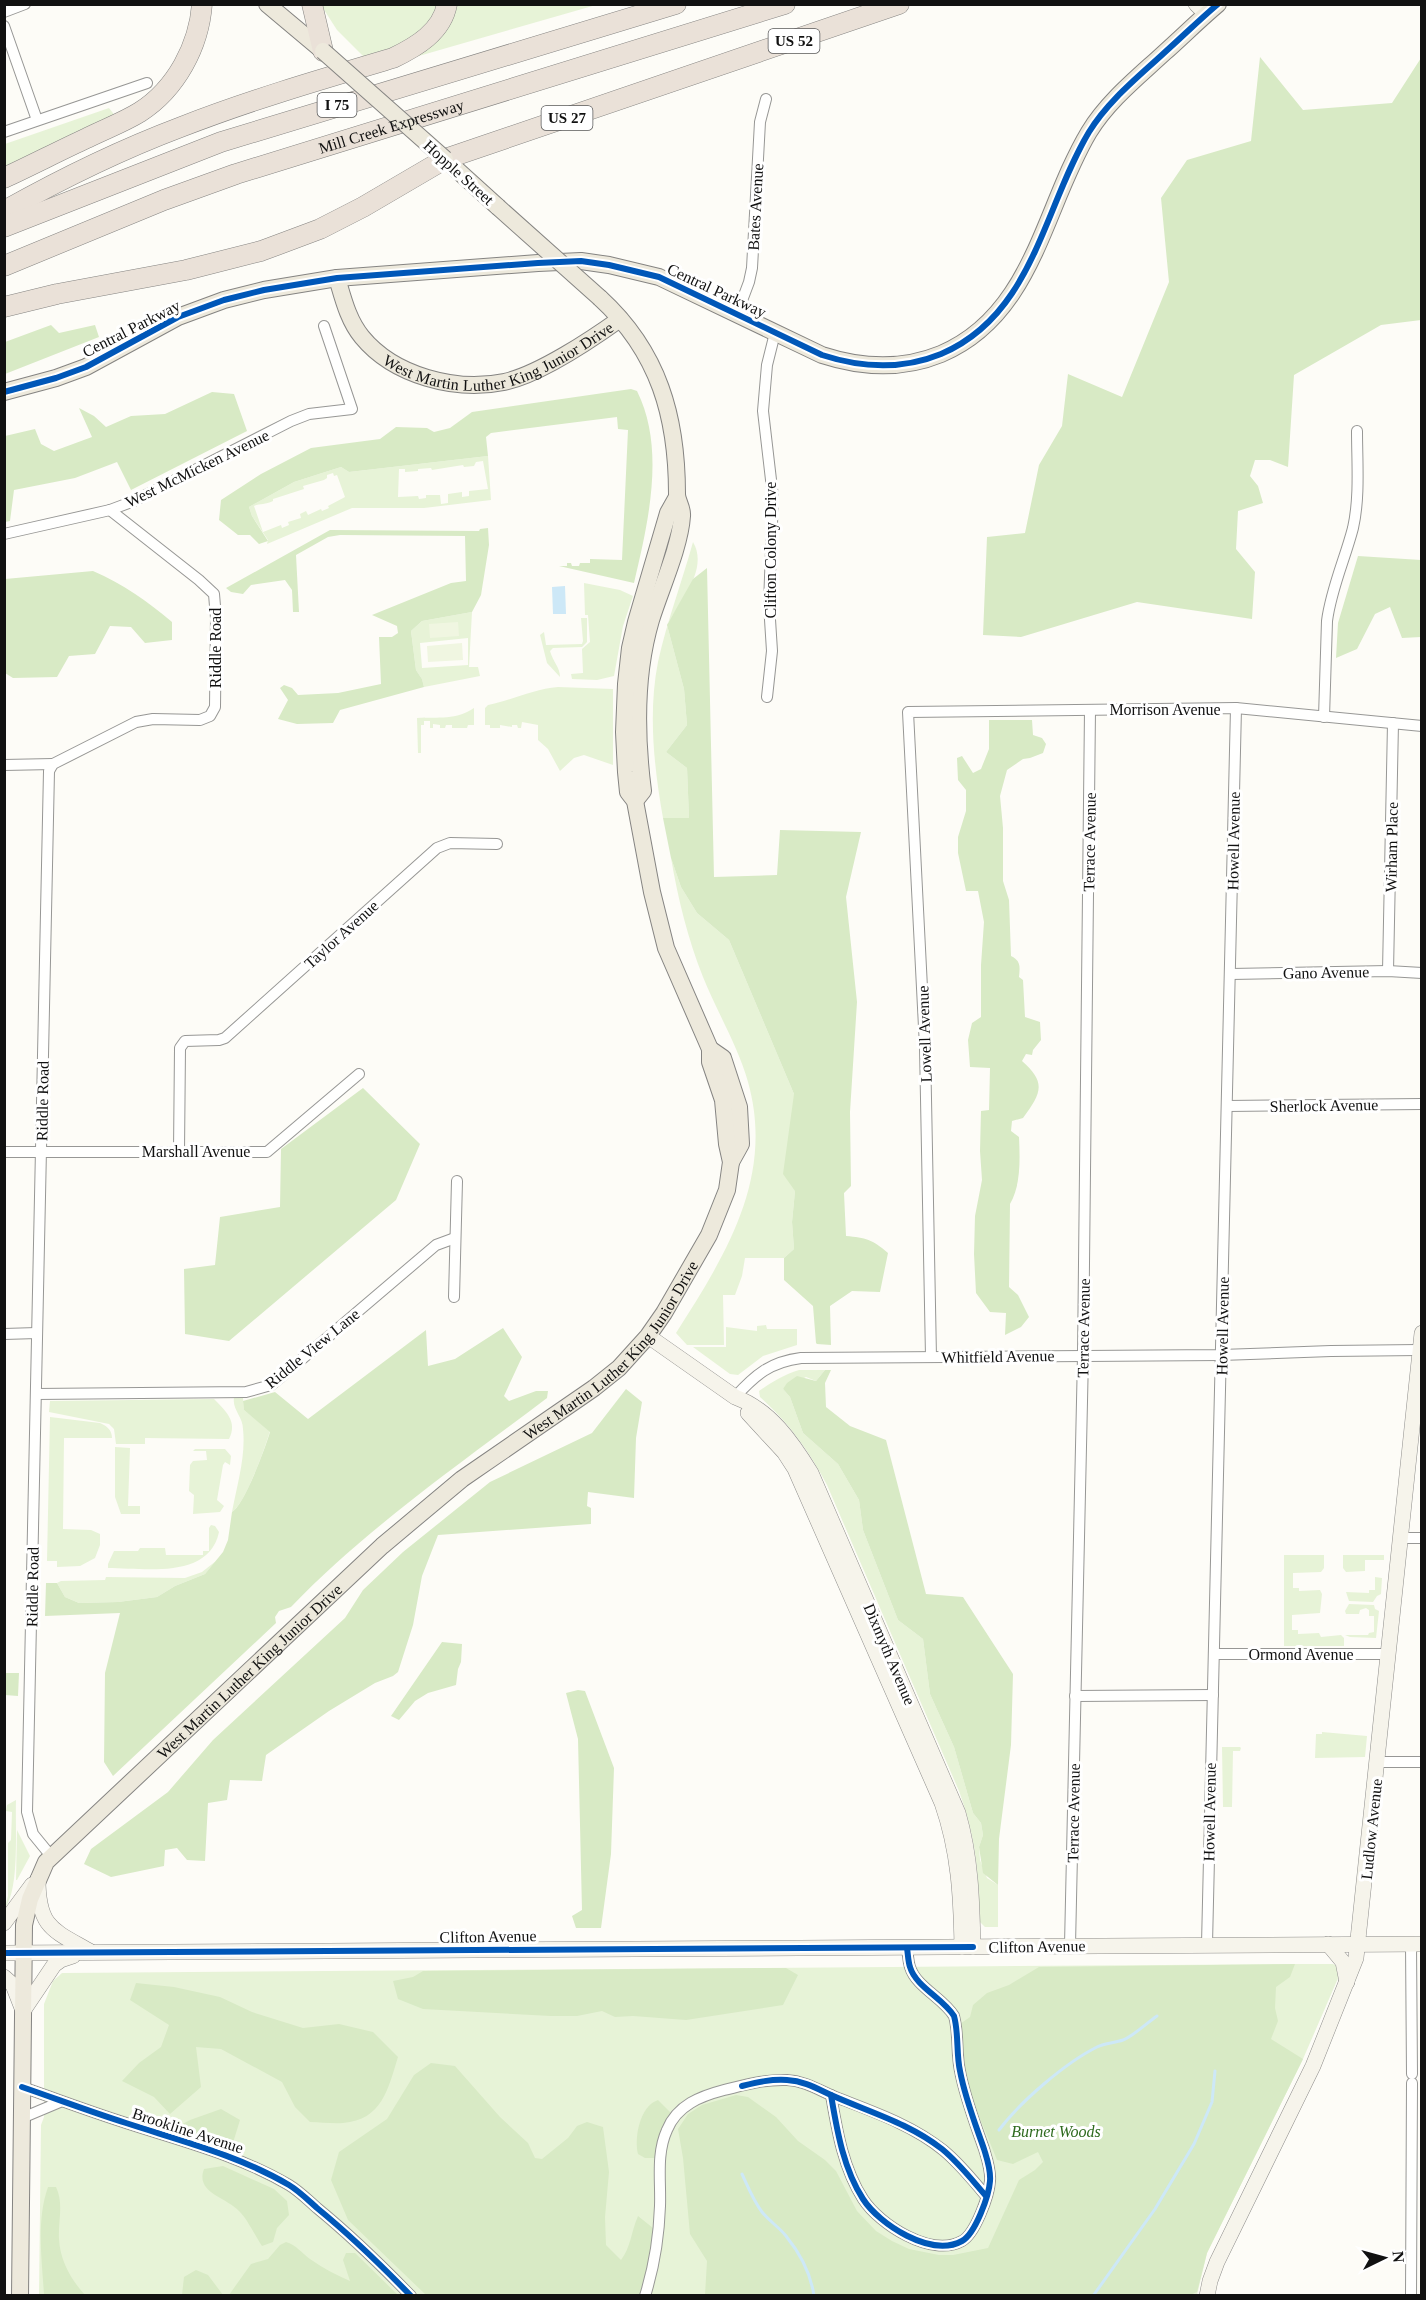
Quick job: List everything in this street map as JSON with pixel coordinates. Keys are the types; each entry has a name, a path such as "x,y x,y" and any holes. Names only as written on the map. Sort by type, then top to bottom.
{"highway":[{"path":"4,178 128,119 155,101 173,80 188,57 196,36 202,4"},
{"path":"312,4 323,51"},
{"path":"4,211 108,158 181,127 408,51 433,32 440,23 447,4"},
{"name":"Mill Creek Expressway","path":"4,227 231,138 676,4"},
{"name":"Mill Creek Expressway","path":"4,266 164,200 236,174 784,4"},
{"name":"US 52","path":"688,77 899,4"},
{"name":"US 27","path":"445,159 688,77"},
{"path":"4,307 57,294 186,270 291,241 363,207 445,159"}],"main road":[{"name":"Hopple Street","path":"267,4 445,159 600,298 620,319"},
{"name":"Central Parkway","path":"4,392 86,367 159,327 224,300 280,286 337,278 454,268 581,261 609,265 659,278 839,361 880,366 916,362 933,357 966,341 998,314 1017,289 1080,149 1102,113 1207,8"},
{"name":"West Martin Luther King Junior Drive","path":"20,2295 26,1912 38,1878 51,1856 382,1545 462,1479 594,1388 619,1368 648,1336 664,1313 716,1222 727,1191 731,1162 741,1144 739,1107 723,1058 710,1049 666,948 652,892 635,801 643,791 639,741 640,684 651,621 678,538 683,513 677,497 676,443 666,399 640,345 620,319 592,338 518,378 481,385 429,379 377,351 361,336 352,321 337,278"},
{"name":"Ludlow Avenue","path":"1208,2295 1210,2280 1217,2262 1313,2066 1355,1963 1422,1333"},
{"name":"Dixmyth Avenue","path":"648,1336 735,1397 750,1403 783,1432 811,1473 958,1813 971,1874 968,1947"},
{"path":"4,1923 38,1878"},
{"path":"38,1878 41,1907 50,1928 94,1953"},
{"path":"1328,1944 1343,1962 1347,1982"},
{"name":"Clifton Avenue","path":"4,1953 1416,1944"},
{"path":"23,2011 54,1965 70,1956 94,1953"},
{"path":"4,1977 13,1985 23,2011"}],"street":[{"path":"4,12 25,4"},
{"path":"4,26 37,120"},
{"path":"4,132 147,83"},
{"name":"Bates Avenue","path":"736,314 752,268 759,132 766,99"},
{"name":"West McMicken Avenue","path":"4,534 110,510 135,501 291,421 309,414 352,409 324,326"},
{"name":"Clifton Colony Drive","path":"767,697 772,651 769,604 773,497 763,411 767,365 775,333"},
{"path":"1324,717 1327,621 1355,512 1357,431"},
{"name":"Riddle Road","path":"51,1856 33,1834 27,1812 48,777 53,764 136,722 153,719 200,720 210,716 215,707 216,611 214,594 110,510"},
{"name":"Morrison Avenue","path":"908,712 1236,708 1422,726"},
{"name":"Howell Avenue","path":"1207,1944 1236,708"},
{"name":"Terrace Avenue","path":"1070,1946 1083,1356 1090,710"},
{"name":"Lowell Avenue","path":"908,712 925,1038 930,1357"},
{"name":"Wirham Place","path":"1388,971 1393,723"},
{"path":"4,765 53,764"},
{"name":"Taylor Avenue","path":"179,1151 180,1048 185,1041 225,1038 437,848 450,843 497,844"},
{"name":"Gano Avenue","path":"1230,974 1388,971 1422,973"},
{"name":"Marshall Avenue","path":"4,1152 267,1152 359,1074"},
{"name":"Sherlock Avenue","path":"1227,1106 1422,1104"},
{"path":"454,1298 457,1181"},
{"name":"Riddle View Lane","path":"36,1394 258,1390 281,1377 436,1245 456,1238"},
{"path":"4,1334 37,1333"},
{"name":"Whitfield Avenue","path":"735,1397 760,1372 789,1359 1221,1355 1419,1350"},
{"path":"1400,1538 1422,1538"},
{"name":"Ormond Avenue","path":"1214,1654 1388,1654"},
{"path":"1075,1696 1213,1695"},
{"path":"1377,1762 1422,1762"},
{"path":"1411,2295 1412,2079 1416,1944"},
{"path":"831,2095 837,2132 853,2180 868,2206 879,2218 895,2230 923,2242 938,2244 960,2242 972,2231 990,2181 989,2166 961,2079 954,2016 949,2008 910,1969 907,1948"},
{"path":"645,2295 658,2232 661,2157 667,2130 675,2116 688,2104 703,2096 764,2080 789,2080 808,2084 891,2119 924,2136 960,2165 986,2196"},
{"name":"Brookline Avenue","path":"22,2087 60,2102 67,2102 100,2115 204,2147 283,2182 332,2220 411,2295"},
{"path":"22,2118 60,2102"}],"green space":[{"path":"321,5 440,5 439,10 413,41 368,61 337,30"},
{"path":"453,5 596,5 398,62"},
{"path":"1260,57 1303,110 1392,103 1421,58 1421,320 1381,325 1294,375 1288,467 1270,460 1255,460 1250,476 1258,486 1263,503 1238,511 1236,549 1255,572 1252,619 1137,602 1021,637 983,635 987,537 1025,533 1039,465 1062,426 1068,374 1122,397 1169,282 1161,198 1187,160 1251,141"},
{"path":"109,108 116,117 5,170 5,144"},
{"path":"51,325 59,333 95,325 99,337 5,374 5,342"},
{"path":"631,389 637,391 646,413 651,437 652,461 649,511 634,583 559,566 567,566 567,563 571,563 572,566 579,566 580,563 590,563 590,559 622,560 628,430 618,429 617,417 491,433 486,437 488,456 349,472 341,467 294,482 249,507 268,541 259,544 250,535 238,535 219,520 221,500 261,474 311,448 380,439 396,427 427,428 434,432 450,428 472,412"},
{"path":"212,392 234,394 247,431 131,490 117,462 75,478 14,490 10,521 5,522 5,436 35,429 41,444 54,451 92,437 79,408 94,416 106,427 131,416 165,414"},
{"path":"488,456 491,500 424,508 352,508 267,544 268,540 252,516 249,507 294,482 341,467 349,472","holes":["483,461 488,489 469,491 469,496 462,497 462,492 448,494 448,503 441,504 440,495 426,495 426,498 419,499 418,496 398,497 399,469 405,469 405,472 463,465 464,467 474,466 476,462","333,473 334,476 337,475 345,497 322,511 321,509 308,515 306,511 300,514 301,518 288,522 289,525 282,528 281,525 263,532 254,506 304,489 303,486 324,480 327,475"]},
{"path":"488,528 489,545 481,595 472,612 422,621 411,631 416,670 424,687 340,710 333,723 297,724 278,719 288,700 280,688 284,685 292,688 298,695 338,693 381,684 379,637 392,637 398,633 397,626 372,615 451,583 466,581 465,536 340,535 328,537 296,555 299,612 293,612 292,590 285,580 251,585 243,594 231,592 226,588 330,530 479,531"},
{"path":"693,542 698,563 695,574 685,596 668,623"},
{"path":"1358,556 1421,560 1421,637 1402,638 1390,607 1375,614 1357,649 1336,658 1338,623"},
{"path":"707,568 714,877 777,875 780,830 861,832 846,897 857,1002 850,1112 851,1186 844,1193 846,1236 868,1240 888,1253 880,1292 852,1291 830,1306 831,1345 816,1343 813,1306 784,1280 784,1258 794,1249 792,1222 795,1191 783,1174 794,1094 729,940 697,913 681,887 671,858 663,818 689,818 687,768 666,752 687,725 684,689 667,625 693,579"},
{"path":"93,571 134,594 172,622 172,640 145,643 131,627 110,626 95,654 69,656 57,677 13,678 5,673 5,579"},
{"path":"584,583 620,590 633,596 623,626 614,676 597,680 572,679 571,674 583,673 582,649 590,642 588,615 585,615"},
{"path":"472,612 469,667 478,667 480,676 424,687 416,670 411,631 422,621","holes":["468,638 468,665 422,668 420,643"]},
{"path":"581,618 587,618 587,642 582,647 553,648 550,651 560,677 547,663 540,635 544,632 546,645 582,644"},
{"path":"458,622 459,636 430,638 429,624"},
{"path":"667,626 684,689 687,725 666,752 687,768 689,818 663,818 657,779 653,740 653,701 658,662"},
{"path":"462,643 463,660 428,662 427,646"},
{"path":"558,687 613,689 613,765 584,755 574,758 560,771 548,749 538,740 538,725 522,722 521,728 517,725 512,725 512,727 500,725 500,728 490,728 490,725 485,725 485,708 488,705"},
{"path":"474,708 474,725 468,725 467,728 452,728 452,725 446,725 445,728 440,728 440,725 433,724 433,728 430,728 430,721 424,721 424,725 421,725 421,753 418,753 417,718 454,716"},
{"path":"989,720 1032,720 1033,735 1042,738 1046,744 1043,753 1023,759 1007,770 1000,796 1003,828 1003,881 1009,900 1011,956 1018,962 1019,977 1023,980 1025,1017 1040,1022 1041,1040 1032,1055 1026,1054 1022,1061 1038,1082 1037,1095 1023,1118 1012,1121 1011,1131 1019,1137 1019,1163 1018,1180 1010,1204 1009,1287 1018,1295 1029,1317 1021,1327 1005,1335 1006,1313 990,1312 976,1293 975,1216 982,1180 981,1111 989,1110 990,1068 970,1067 968,1040 972,1023 981,1017 984,922 978,891 966,891 958,853 958,837 966,811 966,790 958,780 957,758 962,756 973,773 981,769 989,749"},
{"path":"671,858 681,887 697,913 729,940 794,1094 795,1191 792,1222 794,1249 784,1258 745,1258 742,1276 735,1295 723,1295 724,1345 687,1345 676,1333 712,1275 740,1215 750,1183 755,1151 755,1117 744,1069 703,977 693,948 680,904"},
{"path":"363,1088 420,1144 396,1200 229,1341 185,1334 184,1269 215,1265 220,1217 280,1207 281,1149"},
{"path":"766,1325 767,1329 797,1329 797,1345 763,1356 738,1375 730,1374 693,1347 726,1347 726,1327 757,1331 757,1326"},
{"path":"503,1328 522,1357 504,1396 509,1401 536,1391 548,1391 547,1398 383,1523 320,1578 291,1607 279,1611 275,1617 276,1623 113,1776 104,1762 105,1673 120,1613 45,1616 46,1583 57,1583 65,1597 79,1603 118,1602 157,1597 175,1586 205,1574 223,1552 228,1540 232,1512 243,1498 270,1432 244,1410 243,1401 275,1392 308,1419 426,1330 428,1366 455,1359"},
{"path":"799,1370 825,1370 816,1381 806,1377 783,1389 790,1397 803,1433 838,1464 859,1500 863,1530 898,1620 923,1639 930,1694 954,1747 973,1813 981,1823 983,1835 979,1847 980,1860 987,1878 998,1885 998,1927 985,1927 979,1921 975,1855 959,1791 827,1485 798,1438 760,1397 759,1391"},
{"path":"825,1370 831,1370 825,1383 826,1407 850,1426 886,1440 926,1594 963,1597 1013,1674 1011,1745 999,1839 998,1885 983,1873 979,1847 983,1835 981,1823 973,1813 954,1747 930,1694 923,1639 898,1620 863,1530 859,1500 838,1464 803,1433 790,1397 783,1389 797,1376 816,1381"},
{"path":"626,1389 642,1402 636,1438 634,1498 588,1492 587,1506 591,1508 591,1524 438,1535 422,1576 413,1625 398,1672 329,1711 266,1755 262,1781 230,1780 227,1800 208,1803 205,1861 187,1860 177,1848 165,1850 164,1866 111,1877 84,1864 91,1849 168,1792 213,1740 345,1618 363,1590 403,1552 490,1482 592,1433"},
{"path":"234,1398 243,1398 244,1410 270,1431 243,1498 232,1512 244,1439 243,1425"},
{"path":"214,1399 226,1412 231,1422 229,1439 145,1438 145,1444 116,1444 114,1429 109,1424 49,1412 50,1401"},
{"path":"50,1417 100,1423 109,1429 112,1435 112,1438 64,1438 63,1529 91,1530 100,1534 100,1545 95,1558 80,1566 57,1567 57,1561 47,1561"},
{"path":"115,1447 130,1448 128,1506 140,1506 140,1514 121,1514 115,1497"},
{"path":"195,1449 225,1449 231,1456 230,1465 225,1462 223,1465 217,1500 224,1506 220,1512 193,1514 194,1495 189,1491 190,1465 193,1461 207,1460 206,1451 193,1451"},
{"path":"211,1525 215,1526 219,1532 209,1551"},
{"path":"165,1548 166,1555 203,1555 203,1551 209,1551 202,1558 173,1568 108,1568 114,1551"},
{"path":"1284,1555 1324,1555 1324,1568 1321,1572 1293,1573 1293,1588 1299,1588 1299,1591 1320,1590 1322,1594 1320,1613 1292,1615 1292,1630 1298,1630 1298,1634 1319,1633 1321,1637 1341,1635 1344,1638 1344,1646 1284,1646"},
{"path":"1343,1555 1384,1555 1384,1560 1365,1560 1365,1571 1346,1572 1343,1568"},
{"path":"216,1561 205,1574 175,1586 157,1597 118,1602 79,1603 65,1597 57,1583 105,1580 106,1577 185,1578 202,1572"},
{"path":"1375,1577 1382,1578 1381,1594 1373,1602 1349,1601 1346,1592 1369,1593 1369,1590 1375,1590"},
{"path":"1349,1604 1374,1605 1379,1611 1376,1638 1345,1635 1368,1635 1374,1632 1374,1616 1369,1616 1369,1610 1366,1608 1360,1610 1359,1614 1346,1614 1345,1611"},
{"path":"442,1642 462,1644 456,1685 428,1693 415,1701 399,1720 391,1716"},
{"path":"5,1673 19,1673 18,1696 5,1695"},
{"path":"585,1691 614,1768 611,1854 601,1928 576,1928 572,1916 582,1910 578,1739 566,1693"},
{"path":"1322,1732 1367,1736 1365,1757 1315,1758 1316,1734 1322,1734"},
{"path":"1222,1747 1241,1748 1240,1751 1233,1751 1232,1807 1223,1807"},
{"path":"16,1800 15,1872 10,1899 5,1908 8,1896 8,1843 11,1840 12,1812 6,1811 7,1805"},
{"path":"17,1830 30,1856 16,1880"},
{"path":"1295,1964 1290,1977 1276,1987 1275,2008 1278,2021 1271,2039 1303,2059 1207,2253 1197,2292 1190,2295 705,2295 707,2261 690,2234 678,2129 688,2114 702,2105 736,2095 748,2097 776,2117 798,2141 825,2160 836,2171 857,2211 876,2231 892,2241 909,2249 939,2255 953,2255 988,2248 1019,2180 1043,2162 1038,2152 1013,2164 997,2160 974,2104 966,2076 960,2024 970,2017 973,2005 987,1993 1009,1985 1039,1967"},
{"name":"Burnet Woods","path":"1333,1964 1337,1966 1339,1976 1303,2059 1207,2253 1197,2295 39,2296 41,2125 44,2117 44,2004 53,1981 62,1973"},
{"path":"786,1968 798,1975 783,2005 686,2020 615,2017 602,2011 577,2016 551,2016 423,2009 398,1999 393,1981 413,1977 423,1971"},
{"path":"136,1983 174,1987 220,1997 252,2012 303,2028 339,2024 373,2032 398,2057 391,2080 381,2101 367,2116 356,2121 339,2123 310,2122 295,2107 282,2082 221,2049 196,2047 201,2087 170,2114 154,2097 122,2081 139,2063 161,2047 169,2025 130,2000"},
{"path":"431,2063 455,2066 500,2117 528,2143 535,2158 542,2159 568,2138 577,2126 587,2122 603,2127 609,2172 605,2217 606,2245 621,2260 627,2250 638,2216 653,2228 649,2262 640,2295 426,2295 348,2220 331,2180 339,2152 387,2119 414,2075"},
{"path":"658,2100 671,2113 662,2129 655,2158 645,2158 638,2154 638,2131 643,2115 652,2103"},
{"path":"221,2109 240,2120 232,2146 177,2127 190,2120"},
{"path":"223,2166 274,2189 287,2201 289,2215 277,2228 273,2242 262,2246 242,2214 213,2194 204,2184 202,2177 204,2169"},
{"path":"48,2187 56,2187 58,2193 59,2239 64,2262 75,2283 85,2295 44,2295 41,2227"},
{"path":"286,2242 310,2259 350,2281 343,2260 346,2253 355,2253 398,2295 229,2295 251,2264 268,2259 280,2245"},
{"path":"196,2270 208,2275 223,2295 182,2295 184,2277"}],"water":[{"path":"565,586 566,614 553,614 552,587"}],"waterway":[{"path":"999,2130 1031,2096 1057,2073 1097,2047 1127,2038 1157,2016"},
{"path":"1093,2296 1155,2209 1194,2144 1212,2102 1215,2071"},
{"path":"742,2174 759,2207 786,2236 800,2256 814,2296"}],"cycle path":[{"path":"4,392 86,367 178,317 224,300 264,290 337,278 581,261 659,277 822,355 867,365 897,365 926,359 941,354 972,336 996,314 1016,287 1032,257 1073,162 1089,132 1124,90 1218,4"},
{"path":"4,1953 973,1947"},
{"path":"831,2095 838,2135 850,2175 871,2209 893,2228 921,2242 950,2245 967,2237 981,2214 987,2196 990,2173 962,2081 954,2016 913,1974 909,1965 907,1948"},
{"path":"742,2086 775,2080 799,2082 888,2119 916,2132 942,2149 986,2196"},
{"path":"22,2087 209,2149 270,2174 303,2196 365,2250 411,2296"}]}
